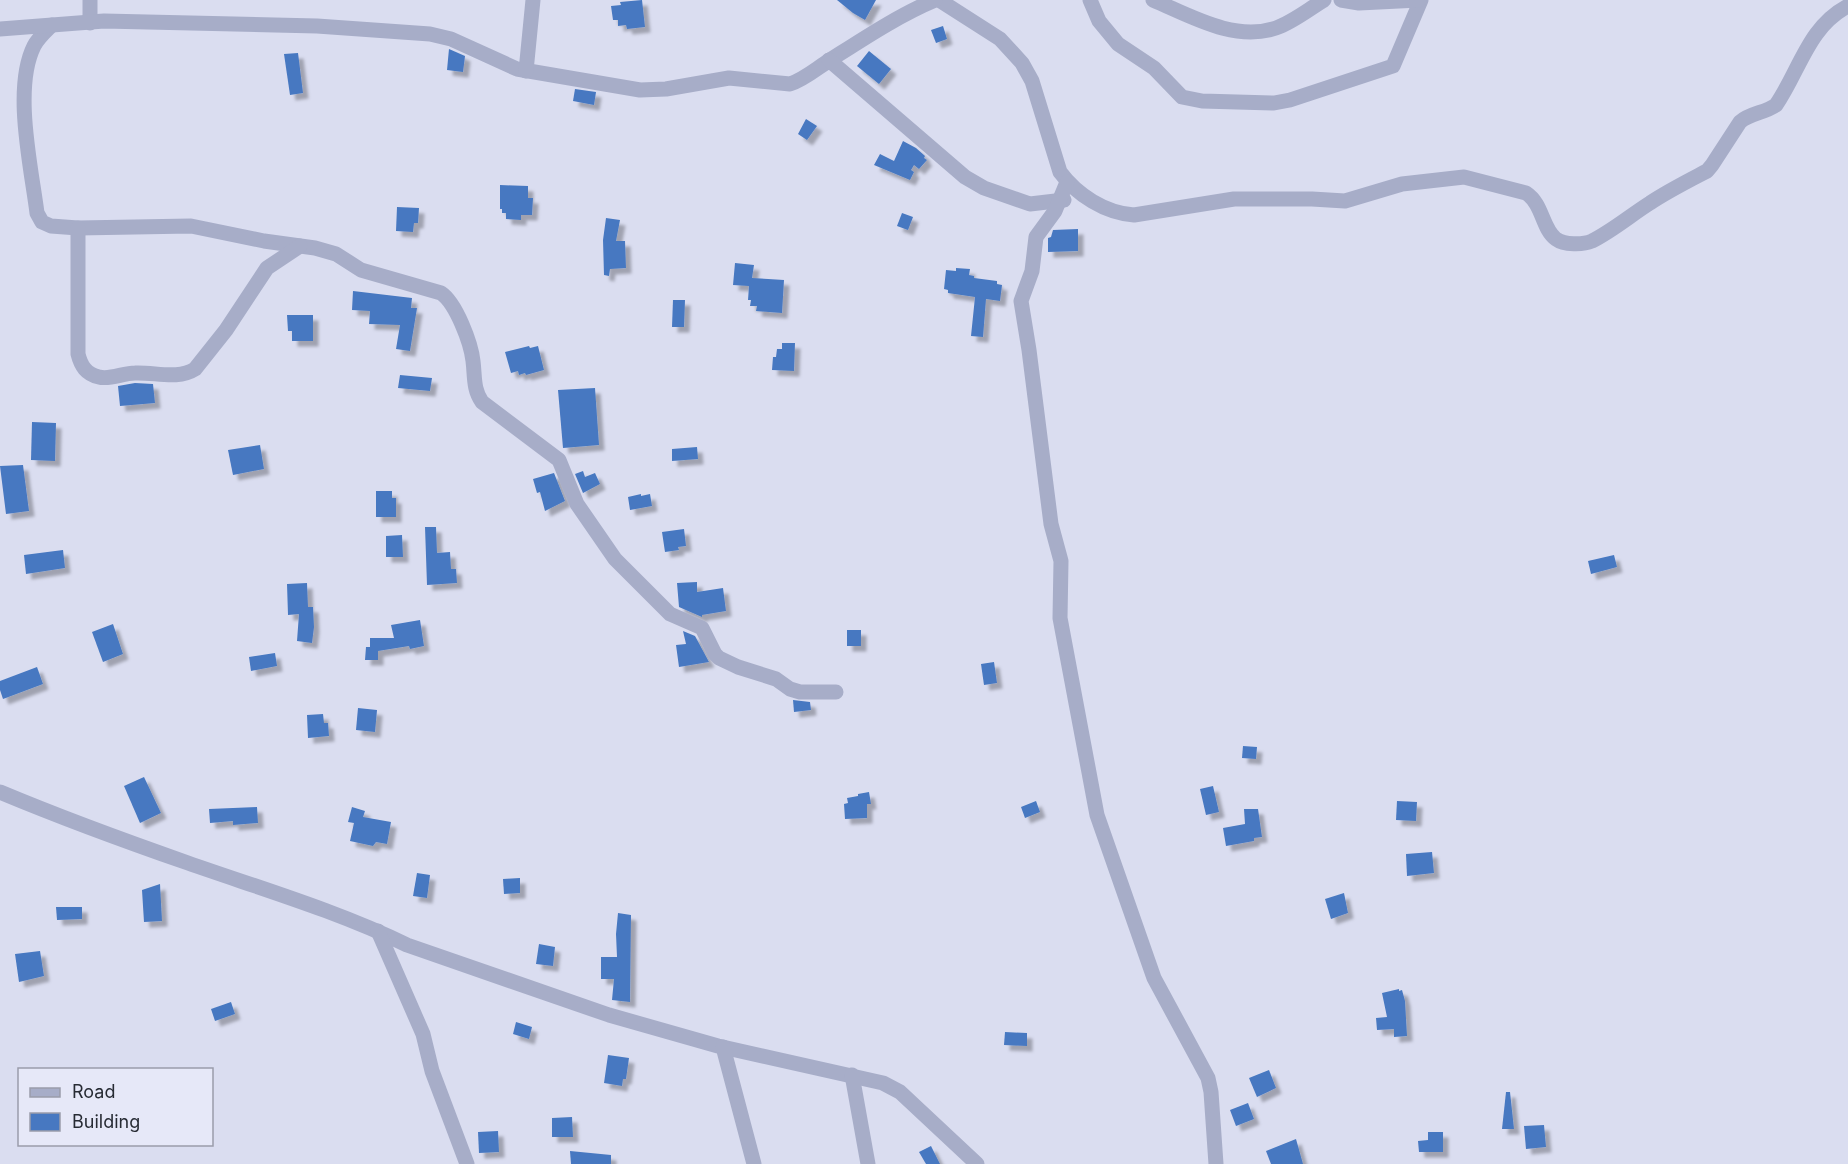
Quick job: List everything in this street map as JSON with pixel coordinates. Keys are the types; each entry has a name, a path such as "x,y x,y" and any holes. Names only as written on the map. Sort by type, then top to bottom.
{"street":[{"path":"90,0 90,23"},
{"path":"525,70 533,0"},
{"path":"0,29 105,21 317,26 430,34 451,39 508,66 640,90 653,90 729,78 790,84 917,4 937,0 1000,39 1022,63 1032,81 1056,161 1067,182 1083,196 1120,214 1134,215 1234,199 1345,201 1402,184 1464,177 1526,193 1533,197 1552,235 1557,240 1584,243 1591,241 1652,202 1707,171 1744,118 1769,110 1776,105 1805,50 1830,17 1848,6"},
{"path":"1090,0 1099,21 1118,44 1154,68 1182,97 1202,101 1274,103 1290,100 1393,66 1420,0 1359,3 1341,0"},
{"path":"1153,0 1221,28 1238,32 1259,32 1277,28 1324,0"},
{"path":"52,25 35,44 23,92 37,213 42,222 51,226 78,228 192,226 264,241 325,250 361,270 441,293 446,297 468,342 477,395 493,412 559,460 577,504 615,559 670,614 702,628 715,654 723,661 776,679 790,689 800,692 836,692"},
{"path":"829,60 965,177 984,188 1023,203 1038,205 1083,196"},
{"path":"1067,182 1060,201 1036,237 1032,271 1021,301 1051,524 1061,561 1060,618 1093,800 1154,978 1208,1078 1216,1164"},
{"path":"78,228 78,354 83,368 103,378 134,372 177,375 190,372 226,330 267,268 300,246"},
{"path":"0,792 86,827 378,931 407,945 609,1015 723,1047 883,1083 900,1092 977,1164"},
{"path":"378,931 423,1034 432,1071 466,1164"},
{"path":"723,1047 754,1164"},
{"path":"852,1075 868,1164"}],"building":[{"path":"642,0 645,27 627,29 626,25 618,26 618,20 613,20 611,6 621,5 620,2"},
{"path":"837,0 876,0 865,20"},
{"path":"943,26 947,39 936,43 931,30"},
{"path":"449,49 465,56 463,72 447,70"},
{"path":"869,51 891,69 879,84 857,66"},
{"path":"298,53 303,93 290,95 284,54"},
{"path":"575,89 596,92 594,105 573,101"},
{"path":"806,119 817,126 807,140 798,134"},
{"path":"903,141 916,148 927,160 919,169 914,165 911,170 914,172 910,180 874,165 880,154 894,161"},
{"path":"500,185 528,186 528,198 533,198 532,215 521,215 521,220 506,219 506,213 502,213 500,209"},
{"path":"397,207 419,208 418,223 414,223 413,232 396,231"},
{"path":"902,213 913,217 908,230 897,226"},
{"path":"606,218 620,220 616,241 625,241 626,268 610,269 609,276 604,275 603,240"},
{"path":"1078,229 1078,251 1048,252 1048,238 1051,237 1053,230"},
{"path":"735,263 754,265 752,278 784,280 782,313 756,311 757,306 750,306 749,286 733,285"},
{"path":"956,268 970,269 969,275 974,278 997,281 997,284 1002,285 1000,301 986,299 983,337 971,336 975,297 948,293 948,290 944,289 946,270 956,271"},
{"path":"353,291 412,298 411,308 417,308 410,351 396,349 400,325 369,324 370,311 352,310"},
{"path":"673,300 685,300 684,327 672,327"},
{"path":"287,315 313,315 313,341 292,341 292,331 288,331"},
{"path":"782,343 795,343 794,371 772,370 773,357 776,357 777,349 782,349"},
{"path":"529,346 530,348 538,346 544,370 526,375 525,373 519,375 518,371 511,373 505,352"},
{"path":"400,375 432,378 430,391 398,388"},
{"path":"135,383 153,384 155,403 120,406 118,386"},
{"path":"595,388 599,445 563,448 558,390"},
{"path":"32,422 56,423 55,461 31,460"},
{"path":"260,445 264,469 233,475 228,450"},
{"path":"697,447 698,459 672,461 672,449"},
{"path":"23,465 29,511 6,514 0,466"},
{"path":"583,471 585,477 595,473 600,484 583,493 575,474"},
{"path":"554,473 565,501 545,511 540,492 537,493 533,479"},
{"path":"376,491 392,491 392,498 396,498 396,517 376,517"},
{"path":"641,494 641,496 650,494 652,506 630,510 628,497"},
{"path":"425,527 436,527 437,553 450,552 451,569 456,569 457,583 427,585"},
{"path":"684,529 686,546 678,547 679,550 665,552 662,532"},
{"path":"402,535 403,557 386,557 386,536"},
{"path":"63,550 65,568 26,574 24,555"},
{"path":"1614,555 1617,567 1591,574 1588,561"},
{"path":"697,582 697,592 723,588 726,611 702,615 702,617 679,607 677,583"},
{"path":"307,583 308,607 313,607 312,643 297,641 299,614 288,615 287,584"},
{"path":"420,620 424,646 378,651 378,660 365,660 366,647 370,647 370,638 394,638 391,625"},
{"path":"113,624 123,654 103,662 92,632"},
{"path":"847,630 861,630 861,646 847,646"},
{"path":"683,631 695,636 709,662 679,667 676,645 686,644"},
{"path":"275,653 277,666 251,671 249,657"},
{"path":"994,662 997,683 984,685 981,664"},
{"path":"37,667 43,684 3,699 0,681"},
{"path":"793,700 810,702 811,710 794,712"},
{"path":"358,708 377,710 375,732 356,730"},
{"path":"323,714 324,723 328,723 329,736 308,738 307,715"},
{"path":"1243,746 1257,747 1256,759 1242,758"},
{"path":"144,777 161,813 140,823 124,786"},
{"path":"1213,786 1219,812 1206,815 1200,789"},
{"path":"869,792 871,804 867,804 867,818 845,819 844,804 848,803 847,798"},
{"path":"1036,801 1040,812 1025,818 1021,807"},
{"path":"1397,801 1417,802 1416,821 1396,820"},
{"path":"257,807 258,823 233,825 233,821 210,823 209,809"},
{"path":"352,807 365,811 363,817 391,822 387,844 376,842 373,846 350,841 354,823 348,822"},
{"path":"1244,809 1258,809 1262,837 1254,838 1254,841 1226,846 1223,828 1245,824"},
{"path":"1432,852 1434,873 1407,876 1406,854"},
{"path":"417,873 430,875 427,898 413,896"},
{"path":"520,878 520,893 504,894 503,879"},
{"path":"160,884 162,921 144,922 142,890"},
{"path":"1344,893 1348,913 1331,919 1325,899"},
{"path":"56,907 82,907 82,919 57,920"},
{"path":"618,913 631,915 630,1002 612,1000 614,979 601,979 601,957 617,957"},
{"path":"539,944 555,947 553,966 536,964"},
{"path":"40,951 44,976 19,982 15,954"},
{"path":"1399,989 1399,991 1402,990 1405,1001 1407,1036 1394,1037 1394,1029 1377,1030 1376,1018 1387,1017 1382,993"},
{"path":"231,1002 235,1014 215,1021 211,1009"},
{"path":"516,1022 532,1027 529,1039 513,1034"},
{"path":"1005,1032 1027,1033 1027,1046 1004,1045"},
{"path":"608,1055 629,1058 626,1079 623,1079 622,1086 604,1083"},
{"path":"1269,1070 1276,1088 1257,1097 1249,1078"},
{"path":"1506,1092 1510,1092 1514,1129 1502,1129"},
{"path":"1248,1103 1254,1119 1236,1126 1230,1110"},
{"path":"572,1117 573,1137 552,1137 552,1118"},
{"path":"1544,1125 1546,1147 1526,1149 1524,1126"},
{"path":"498,1131 499,1152 479,1153 478,1132"},
{"path":"1428,1132 1443,1132 1443,1152 1419,1152 1418,1141 1428,1140"},
{"path":"1296,1139 1303,1164 1271,1164 1266,1151"},
{"path":"931,1146 940,1164 926,1164 919,1152"},
{"path":"570,1151 611,1155 611,1164 571,1164"}]}
